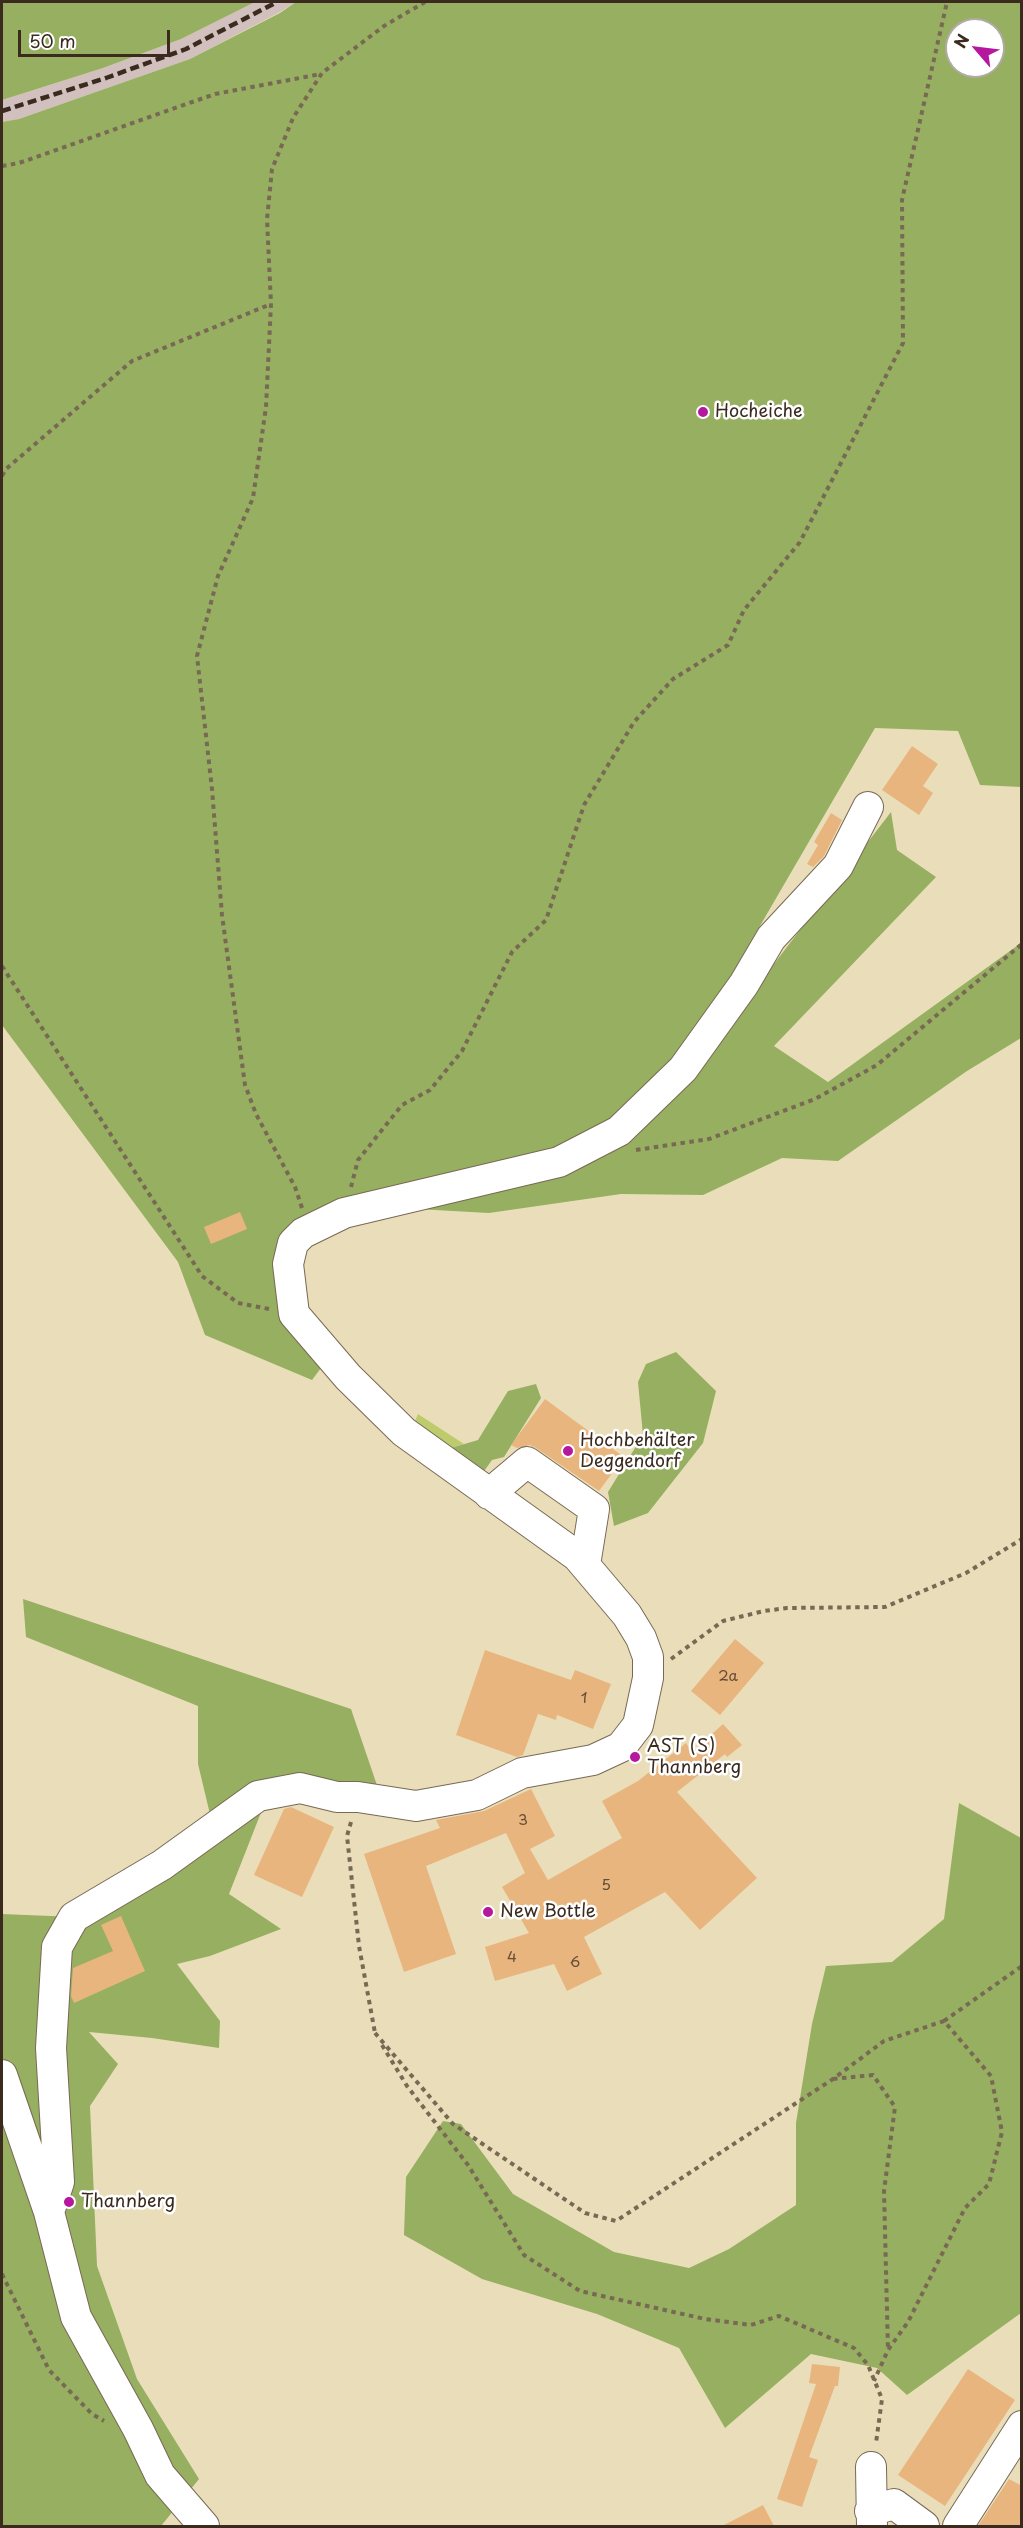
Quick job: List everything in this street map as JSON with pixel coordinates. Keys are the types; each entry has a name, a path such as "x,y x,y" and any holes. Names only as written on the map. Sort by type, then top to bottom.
{"street":[{"path":"49,2212 59,2182 51,2048 57,1947 74,1917 162,1865 258,1796 300,1788 337,1797 357,1797 416,1806 477,1795 522,1773 593,1760 621,1747 638,1725 648,1678 648,1657 641,1638 627,1615 577,1556 404,1432 348,1377 294,1314 288,1264 293,1243 303,1233 344,1213 559,1162 619,1131 683,1069 744,984 771,938 838,866 868,807"},
{"path":"489,1494 527,1462 594,1509 585,1565"},
{"path":"2,2075 49,2212 76,2317 138,2429 159,2475 204,2526"},
{"path":"958,2526 1022,2426"},
{"path":"871,2468 871,2519"},
{"path":"871,2519 894,2504 924,2526"}],"path":[{"path":"303,1233 304,1215 295,1187 256,1114 245,1084 222,915 212,789 196,656 218,576 254,498 266,407 272,304 267,219 272,169 293,118 322,73 384,26 425,2"},
{"path":"344,1213 358,1160 402,1105 430,1089 462,1051 512,952 546,920 584,805 634,722 673,679 728,645 744,610 800,542 903,343 902,200 947,2"},
{"path":"2,166 19,163 215,94 322,73"},
{"path":"2,476 6,469 132,361 272,304"},
{"path":"628,1151 709,1139 815,1099 877,1065 1022,944"},
{"path":"2,966 202,1276 238,1303 294,1314"},
{"path":"648,1678 681,1650 723,1621 787,1608 885,1606 966,1573 1022,1539"},
{"path":"357,1797 347,1836 359,1946 375,2033 407,2086 468,2165 524,2255 580,2291 716,2321 751,2325 779,2316 854,2348 868,2365 882,2399 871,2468"},
{"path":"375,2033 453,2124 585,2213 616,2221 833,2079 884,2041 944,2021 1022,1966"},
{"path":"874,2381 888,2350 908,2322 966,2208 989,2184 1002,2132 991,2076 944,2021"},
{"path":"833,2079 873,2075 895,2107 884,2191 888,2350"},
{"path":"2,2274 49,2370 92,2414 144,2445"}],"shaded area":[{"path":"255,2 296,2 190,59 19,119 2,122 2,100 103,68 181,39"}],"green space":[{"path":"2,2 255,2 181,39 103,68 2,100"},
{"path":"296,2 1021,2 1021,787 980,785 958,731 875,728 714,1005 733,1017 891,812 897,850 936,877 774,1046 828,1082 1021,943 1021,1038 967,1071 838,1161 782,1158 703,1195 621,1194 489,1213 381,1207 325,1220 288,1265 330,1356 312,1380 205,1335 178,1262 2,1025 2,122 19,119 190,59 280,13"},
{"path":"676,1352 716,1391 703,1443 648,1513 614,1526 608,1492 643,1435 638,1382 646,1364"},
{"path":"536,1384 541,1398 504,1457 492,1460 482,1474 451,1448 478,1440 508,1391"},
{"path":"418,1414 464,1444 451,1448 411,1430"},
{"path":"23,1599 351,1709 381,1797 264,1805 229,1894 281,1929 210,1956 177,1964 220,2021 219,2048 89,2032 118,2064 90,2106 97,2266 137,2379 199,2479 161,2526 2,2526 2,1914 75,1917 214,1831 198,1764 198,1706 26,1637"},
{"path":"959,1803 1021,1838 1021,2313 907,2395 877,2368 811,2354 725,2428 679,2348 597,2314 482,2279 404,2235 406,2177 443,2121 461,2124 513,2194 614,2252 689,2268 729,2249 796,2205 796,2123 812,2024 826,1966 892,1962 944,1919"}],"building":[{"path":"912,746 938,764 923,786 933,793 919,815 882,790"},
{"path":"831,813 842,820 824,856 813,867 807,864 818,845 814,842"},
{"path":"240,1212 247,1229 211,1244 204,1227"},
{"name":"Hochbehälter Deggendorf","path":"545,1399 624,1457 599,1491 536,1448 530,1445 517,1448 511,1445"},
{"path":"735,1639 764,1663 720,1715 691,1691"},
{"path":"485,1650 571,1680 575,1670 611,1684 593,1729 557,1715 556,1720 538,1714 523,1755 517,1757 456,1735"},
{"path":"723,1724 742,1745 727,1757 725,1754 677,1792 757,1878 700,1930 665,1892 584,1937 602,1974 567,1991 554,1964 495,1981 485,1947 529,1933 502,1887 525,1873 506,1833 426,1866 456,1954 404,1972 364,1854 440,1828 436,1820 484,1811 531,1789 555,1836 530,1849 548,1880 622,1838 602,1801 638,1781 686,1743 692,1752"},
{"path":"291,1807 334,1827 302,1897 254,1875 284,1809"},
{"path":"121,1916 145,1971 74,2003 71,1996 73,1968 113,1951 101,1925"},
{"path":"812,2364 840,2367 838,2386 835,2386 809,2457 818,2460 802,2507 777,2499 816,2384 809,2383"},
{"path":"968,2369 1015,2400 945,2506 898,2475"},
{"path":"1009,2479 1022,2486 1022,2526 978,2526"},
{"path":"763,2505 774,2526 722,2526"}],"railway":[{"path":"2,111 106,78 186,49 277,2"}],"place":[{"name":"Hocheiche","path":"703,412"},
{"name":"Hochbehälter Deggendorf","path":"568,1451"},
{"name":"AST (S) Thannberg","path":"635,1757"},
{"name":"New Bottle","path":"488,1912"},
{"name":"Thannberg","path":"69,2202"}]}
